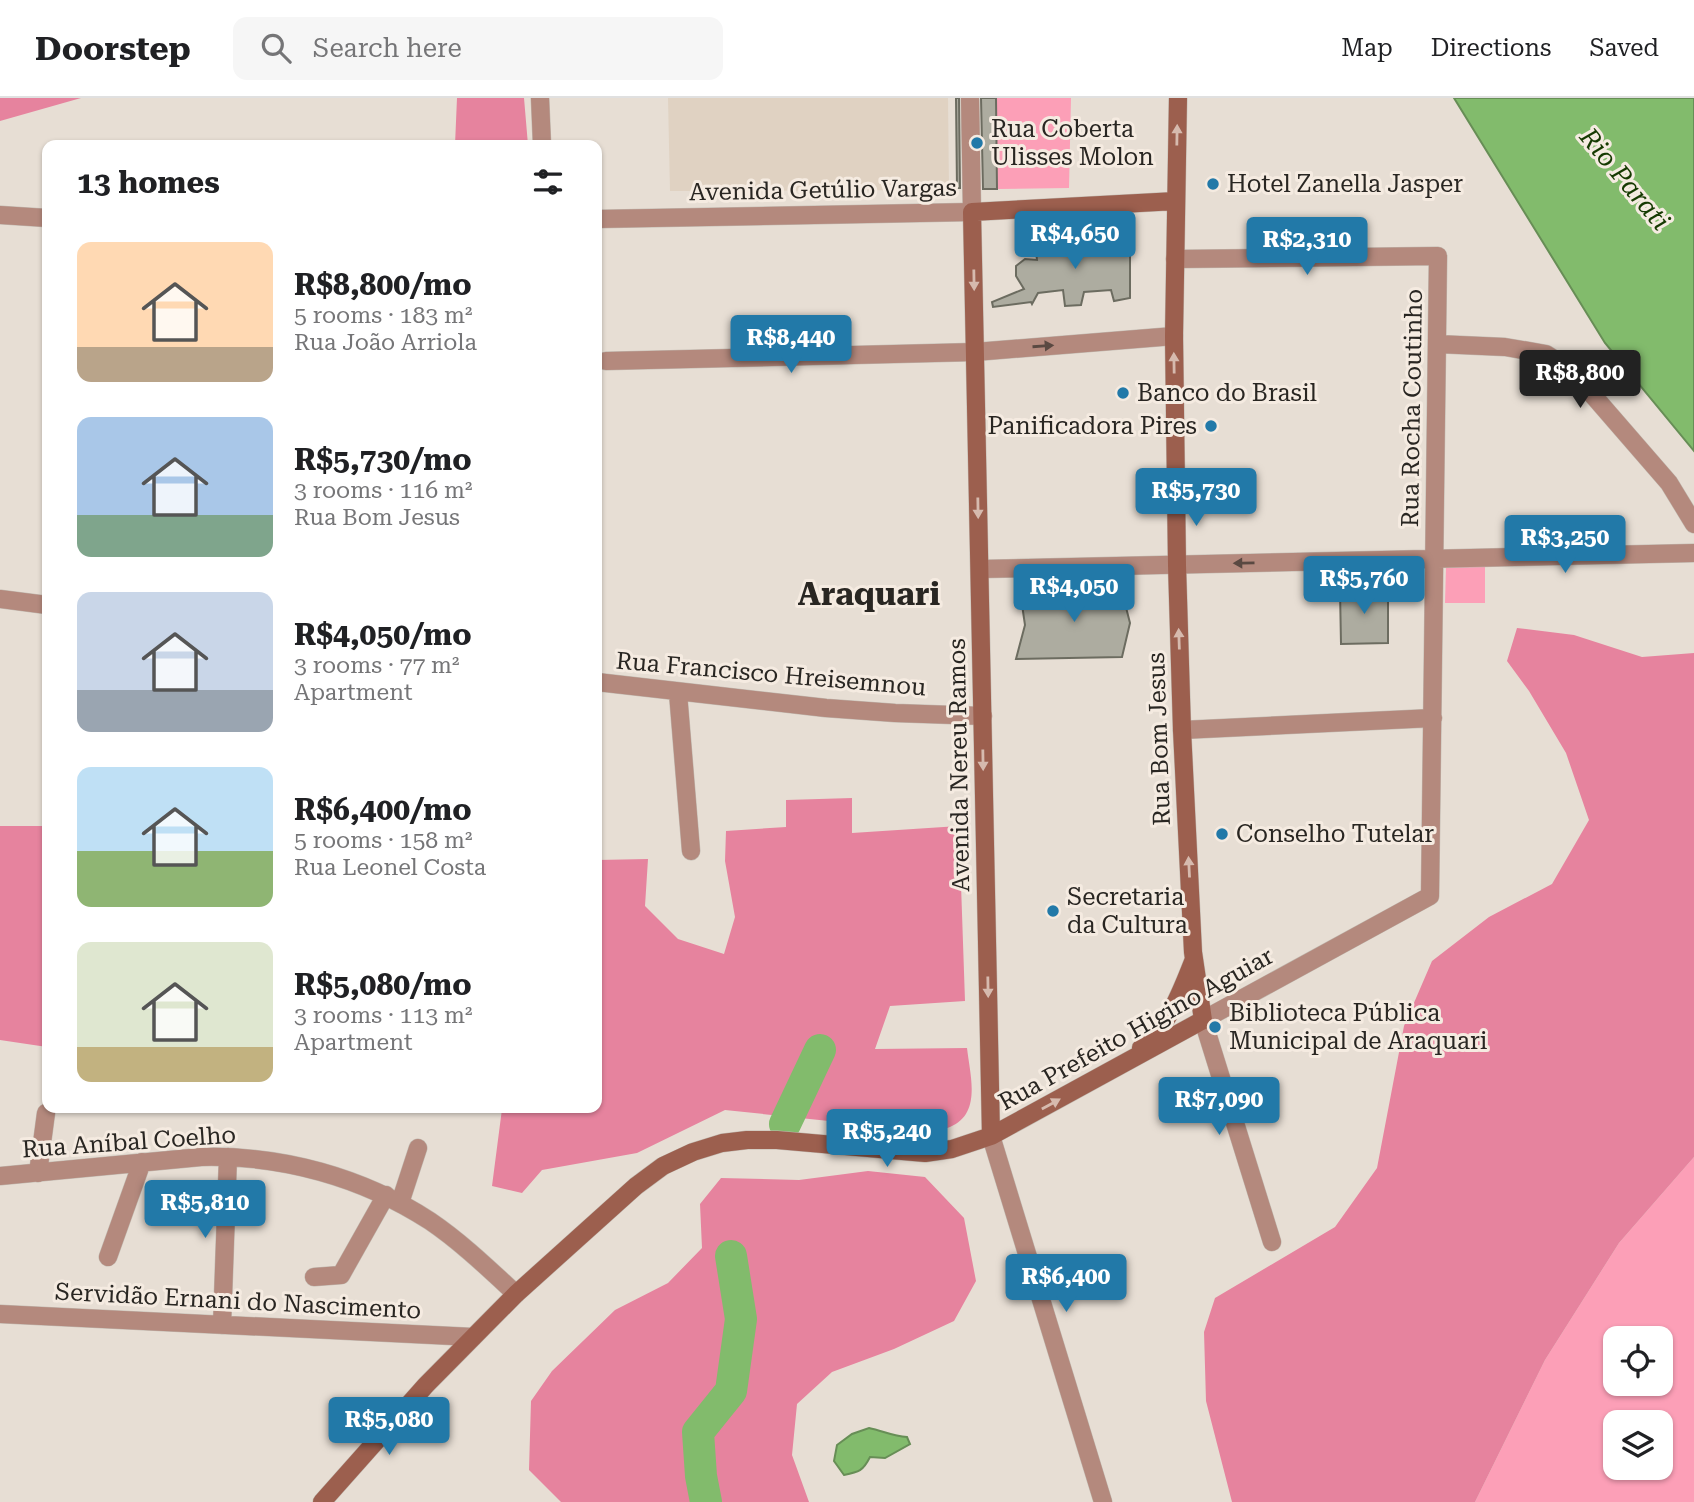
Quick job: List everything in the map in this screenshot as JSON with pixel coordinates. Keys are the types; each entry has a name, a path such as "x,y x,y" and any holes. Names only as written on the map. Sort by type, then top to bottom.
{"main road":[{"name":"Rua Bom Jesus","path":"1178,98 1174,336 1177,565 1182,730 1194,959 1203,1020"},
{"name":"Avenida Getúlio Vargas","path":"972,212 1176,201"},
{"name":"Avenida Nereu Ramos","path":"972,212 991,1136"},
{"path":"1115,1069 1150,1041 1165,1022 1178,1000 1194,959"},
{"name":"Rua Prefeito Higino Aguiar","path":"322,1502 426,1385 516,1294 636,1186 663,1166 722,1143 747,1140 777,1140 925,1153 953,1149 991,1136 1203,1020"}],"street":[{"path":"540,98 542,140"},
{"name":"Avenida Nereu Ramos","path":"970,98 972,212"},
{"name":"Avenida Getúlio Vargas","path":"602,219 972,212"},
{"path":"0,215 42,218"},
{"name":"Rua Rocha Coutinho","path":"1175,259 1438,256 1430,896"},
{"path":"606,361 975,352 1174,336"},
{"path":"1437,344 1505,347 1546,354 1571,370 1669,483 1694,524"},
{"path":"979,569 1694,552"},
{"path":"0,599 42,604"},
{"name":"Rua Francisco Hreisemnou","path":"602,683 854,710 982,716"},
{"path":"678,692 691,851"},
{"path":"1182,730 1433,718"},
{"name":"Rua Prefeito Higino Aguiar","path":"1203,1020 1430,896"},
{"name":"Rua Bom Jesus","path":"1203,1020 1272,1241"},
{"path":"38,1173 46,1113"},
{"path":"991,1136 1103,1502"},
{"path":"314,1277 341,1275 393,1199 418,1148"},
{"path":"222,1325 228,1157"},
{"name":"Rua Aníbal Coelho","path":"0,1176 142,1162 228,1157 257,1159 301,1168 349,1180 393,1199 432,1222 474,1255 516,1294"},
{"path":"108,1257 142,1162"},
{"name":"Servidão Ernani do Nascimento","path":"0,1314 473,1337"}],"shaded area":[{"path":"0,98 81,98 0,121"},
{"path":"457,98 524,98 528,140 455,140"},
{"path":"668,98 948,98 949,190 670,191"},
{"path":"996,98 1071,98 1069,188 997,189"},
{"path":"1446,567 1485,567 1485,603 1445,603"},
{"path":"1517,628 1574,635 1642,657 1694,653 1694,1157 1619,1243 1545,1360 1475,1502 1232,1502 1206,1401 1204,1332 1215,1298 1335,1227 1377,1168 1404,1026 1432,961 1489,917 1552,884 1589,820 1566,753 1529,691 1507,661"},
{"path":"852,798 852,833 959,826 965,1001 890,1006 875,1049 967,1048 972,1093 967,1113 948,1128 934,1132 725,1110 637,1153 542,1170 522,1193 492,1186 501,1113 602,1113 602,860 648,859 645,906 678,939 724,954 735,917 725,861 726,831 786,827 786,800"},
{"path":"0,826 42,826 42,1046 0,1040"},
{"path":"1694,1157 1694,1502 1475,1502 1545,1360 1619,1243"},
{"path":"868,1171 925,1177 964,1218 976,1281 954,1321 894,1349 832,1372 797,1404 792,1455 809,1502 561,1502 529,1470 531,1401 552,1371 615,1310 668,1283 702,1248 700,1204 721,1178 799,1180"}],"water":[{"name":"Rio Parati","path":"1454,98 1694,98 1694,451 1605,343"},
{"path":"869,1428 907,1437 910,1444 885,1458 870,1457 860,1470 844,1475 834,1461 837,1445 852,1434"}],"building":[{"path":"956,98 959,98 960,188 957,188"},
{"path":"981,98 996,98 997,189 983,189"},
{"path":"1058,237 1130,239 1130,298 1114,301 1111,290 1084,292 1081,305 1065,306 1063,290 1038,293 1032,304 993,307 992,302 1024,289 1016,276 1016,266 1025,259 1037,260 1036,251 1055,252"},
{"path":"1121,588 1130,623 1122,657 1016,659 1025,625 1020,591"},
{"path":"1388,589 1388,643 1341,644 1340,590"}],"waterway":[{"path":"785,1124 820,1050"},
{"path":"706,1502 698,1432 731,1391 741,1319 731,1256"}],"place":[{"name":"Rua Coberta Ulisses Molon","path":"977,143"},
{"name":"Hotel Zanella Jasper","path":"1213,184"},
{"name":"Banco do Brasil","path":"1123,393"},
{"name":"Panificadora Pires","path":"1211,426"},
{"name":"Conselho Tutelar","path":"1222,834"},
{"name":"Secretaria da Cultura","path":"1053,911"},
{"name":"Biblioteca Pública Municipal de Araquari","path":"1215,1027"}],"district":[{"name":"Araquari","path":"869,594"}]}
